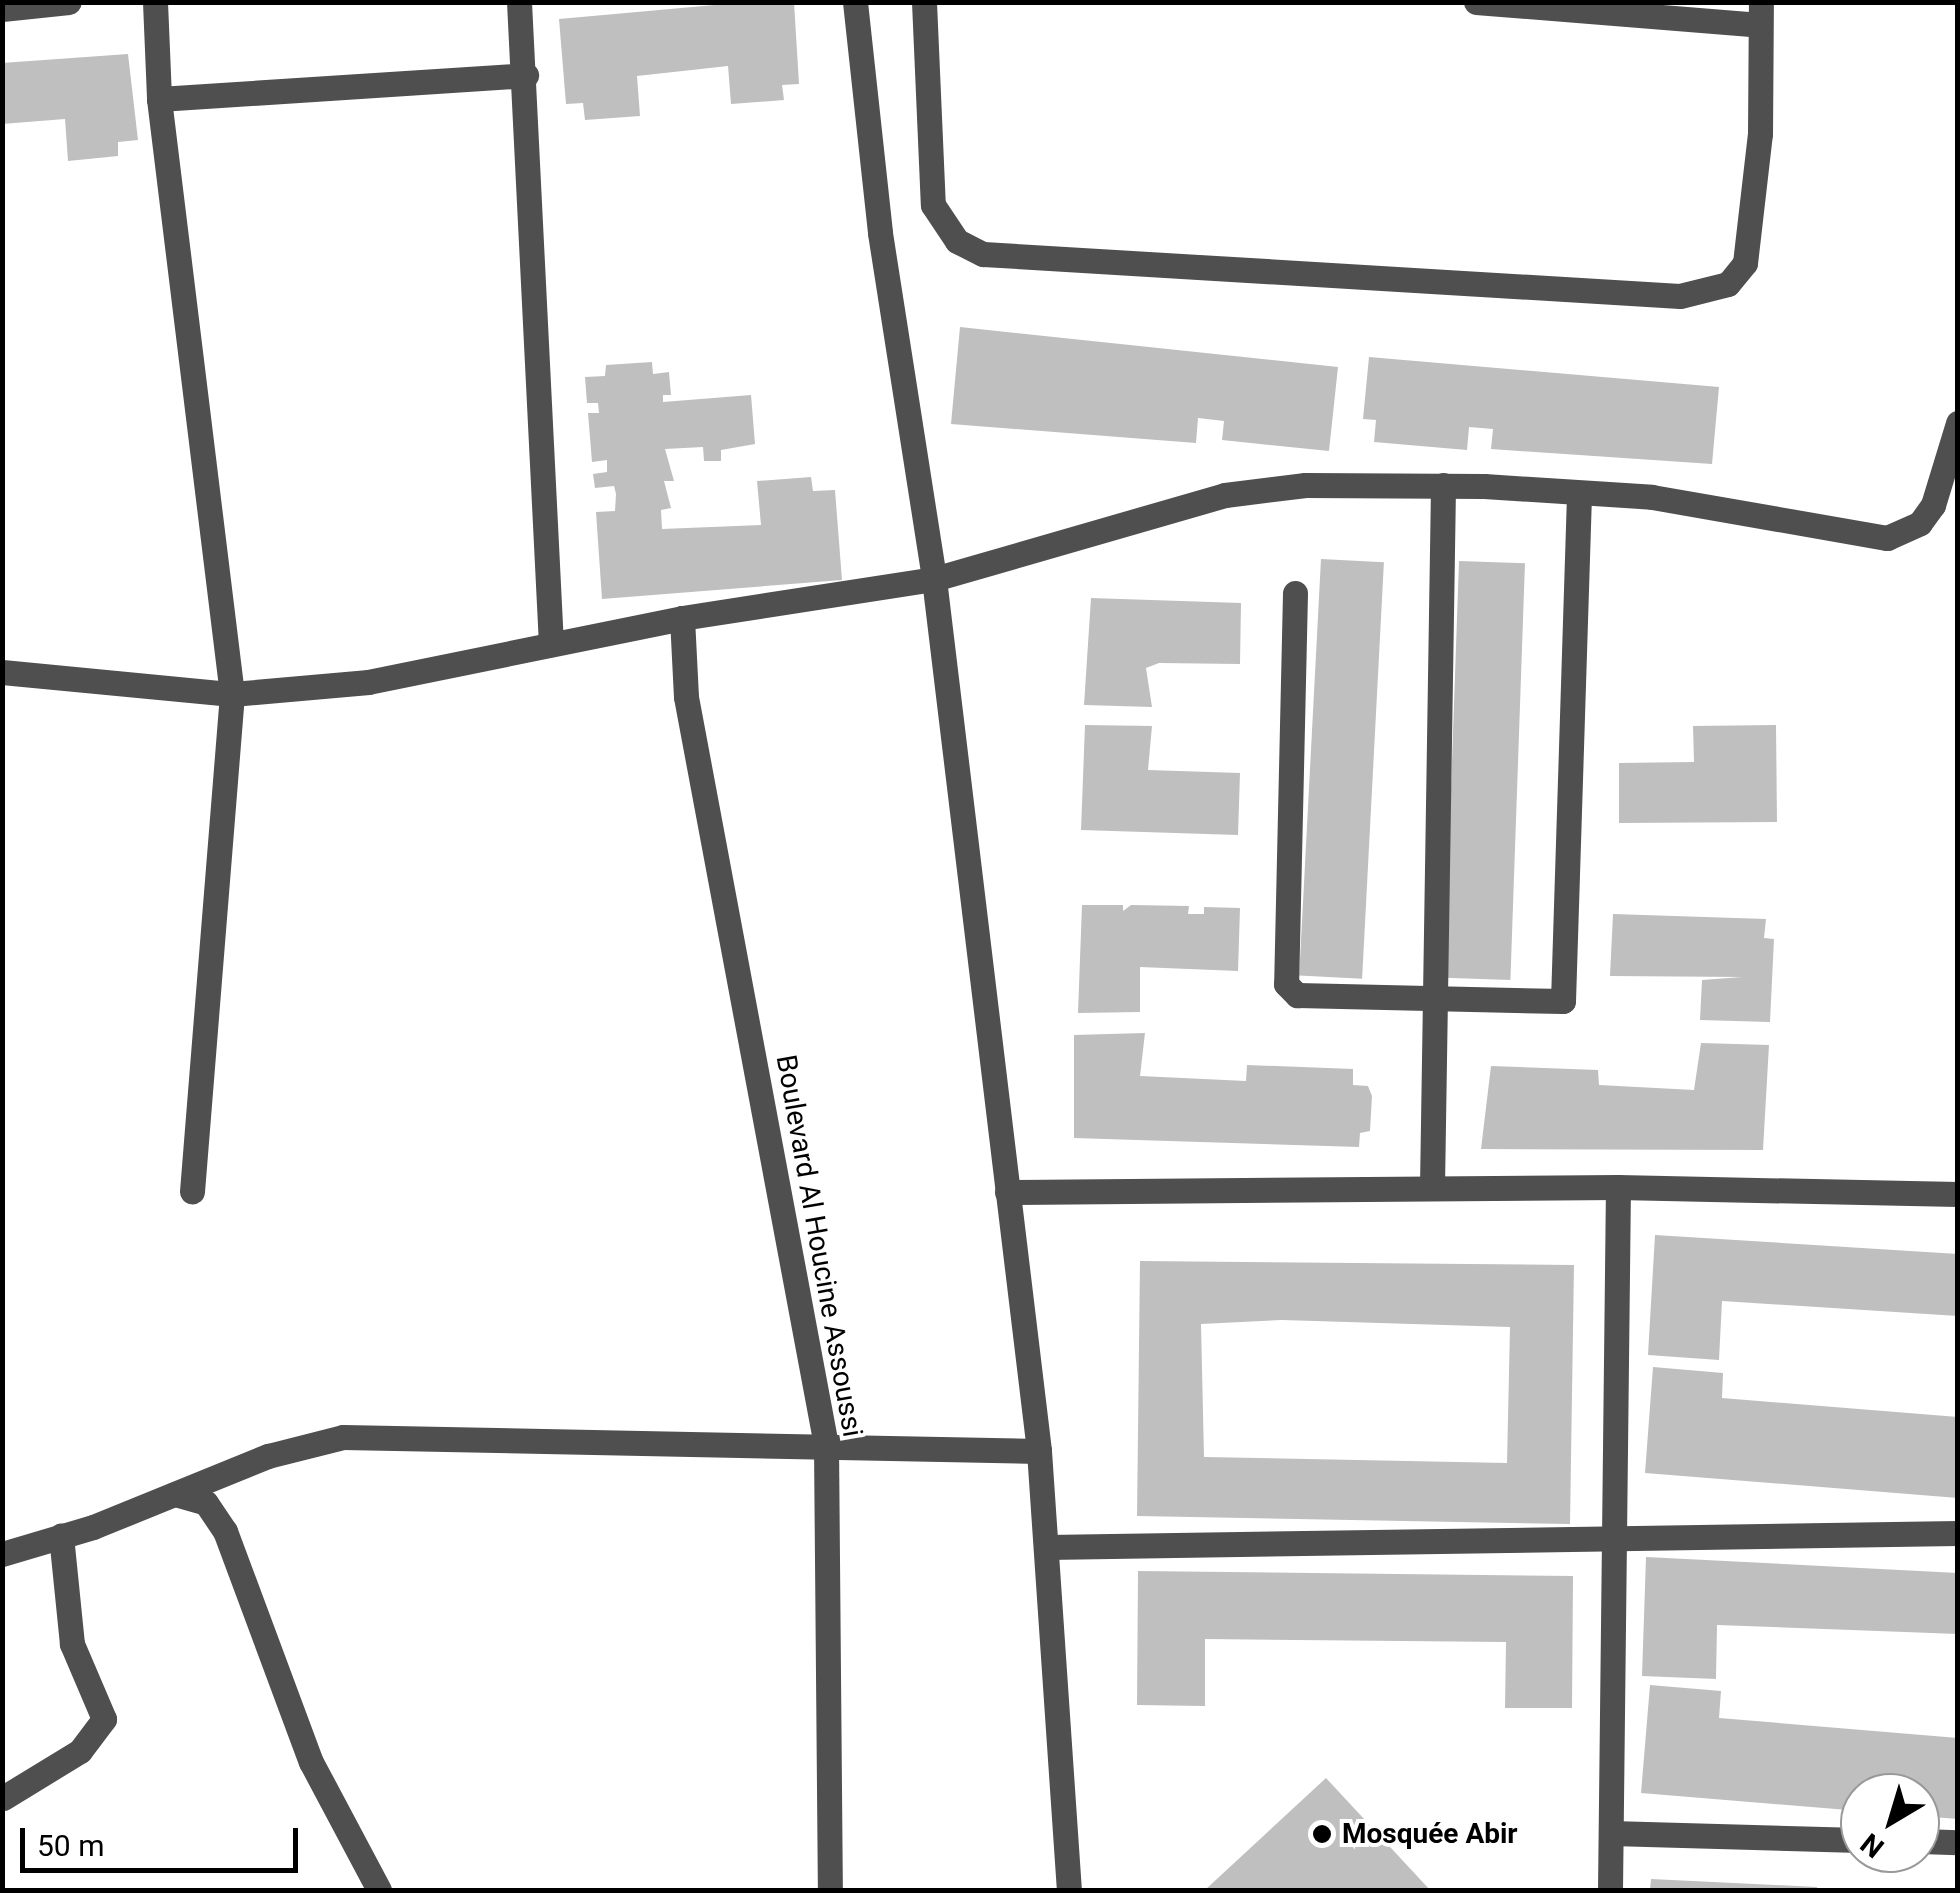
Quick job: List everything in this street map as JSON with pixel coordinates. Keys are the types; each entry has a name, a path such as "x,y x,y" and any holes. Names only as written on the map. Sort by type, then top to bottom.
{"street":[{"path":"2,9 68,2"},
{"path":"155,2 159,99 232,694 192,1191"},
{"path":"519,2 526,75 551,644"},
{"path":"855,2 880,232 934,579 1039,1451 1070,1890"},
{"path":"924,2 933,205 956,240 983,254 1680,296 1728,284 1745,262 1760,134 1760,14 1476,2"},
{"path":"159,99 526,75"},
{"path":"2,672 232,694 368,682 682,618 934,579 1225,495 1356,482 1730,506 1848,535 1887,538 1920,523 1933,505 1958,422"},
{"path":"1432,1187 1443,485"},
{"path":"1295,593 1286,984 1297,995 1437,1002 1554,1002 1567,995 1579,494"},
{"name":"Boulevard Al Houcine Assoussi","path":"682,618 686,697 826,1445 830,1890"},
{"path":"1007,1192 1618,1187 1958,1194"},
{"path":"1610,1890 1609,1543 1618,1187"},
{"path":"2,1554 62,1536 268,1456 343,1437 1039,1451"},
{"path":"175,1494 206,1503 225,1530 311,1762 380,1890"},
{"path":"1047,1547 1609,1543 1958,1533"},
{"path":"3,1798 80,1751 104,1719 72,1644 62,1536"},
{"path":"1611,1834 1840,1840"}],"building":[{"path":"748,2 794,2 799,84 782,85 784,100 731,104 728,66 637,76 640,116 585,120 583,103 566,104 559,19"},
{"path":"128,54 138,140 118,142 118,156 68,161 65,119 2,124 2,63"},
{"path":"960,327 1338,367 1329,451 1222,440 1224,421 1198,418 1196,443 951,424"},
{"path":"1369,357 1719,387 1712,464 1491,449 1493,429 1469,427 1467,450 1374,442 1376,420 1363,419"},
{"path":"652,362 653,374 669,372 671,395 663,395 663,402 751,395 755,444 721,450 721,461 704,461 703,447 665,449 674,481 664,481 671,508 661,510 662,529 761,525 757,481 811,477 813,491 835,490 842,580 602,599 596,512 615,511 616,494 614,486 595,488 593,474 607,472 607,460 592,462 588,413 599,413 598,403 587,403 585,377 605,376 606,365"},
{"path":"1321,559 1384,562 1362,979 1299,975"},
{"path":"1459,561 1525,563 1510,980 1444,978"},
{"path":"1091,598 1241,603 1240,664 1159,663 1146,668 1152,707 1084,705"},
{"path":"1085,725 1152,726 1148,770 1240,773 1238,835 1081,830"},
{"path":"1776,725 1777,822 1619,823 1619,763 1694,762 1693,726"},
{"path":"1082,905 1123,905 1123,911 1131,905 1189,906 1188,914 1204,914 1204,907 1240,908 1238,971 1140,967 1140,1012 1078,1013"},
{"path":"1613,914 1766,919 1764,938 1774,939 1770,1022 1700,1020 1702,980 1742,977 1610,976"},
{"path":"1145,1033 1140,1076 1246,1081 1247,1065 1353,1069 1353,1085 1368,1086 1372,1096 1370,1131 1360,1133 1359,1147 1074,1138 1074,1035"},
{"path":"1701,1043 1769,1045 1763,1150 1481,1149 1491,1066 1598,1070 1599,1085 1694,1090"},
{"path":"1655,1235 1958,1254 1958,1316 1722,1301 1719,1360 1648,1355"},
{"path":"1140,1261 1574,1265 1570,1524 1137,1516","holes":["1282,1320 1510,1327 1507,1463 1204,1457 1201,1324"]},
{"path":"1653,1367 1723,1373 1722,1398 1958,1417 1958,1498 1645,1473"},
{"path":"1646,1557 1958,1573 1958,1634 1717,1625 1716,1679 1642,1676"},
{"path":"1138,1571 1573,1576 1572,1708 1505,1708 1506,1642 1205,1639 1205,1706 1137,1705"},
{"path":"1650,1685 1721,1691 1719,1718 1958,1738 1958,1819 1940,1818 1940,1773 1840,1773 1840,1809 1641,1793"},
{"name":"Mosquée Abir","path":"1326,1778 1430,1890 1205,1890"},
{"path":"1651,1879 1817,1887 1817,1890 1650,1890"}],"place":[{"name":"Mosquée Abir","path":"1322,1834"}]}
